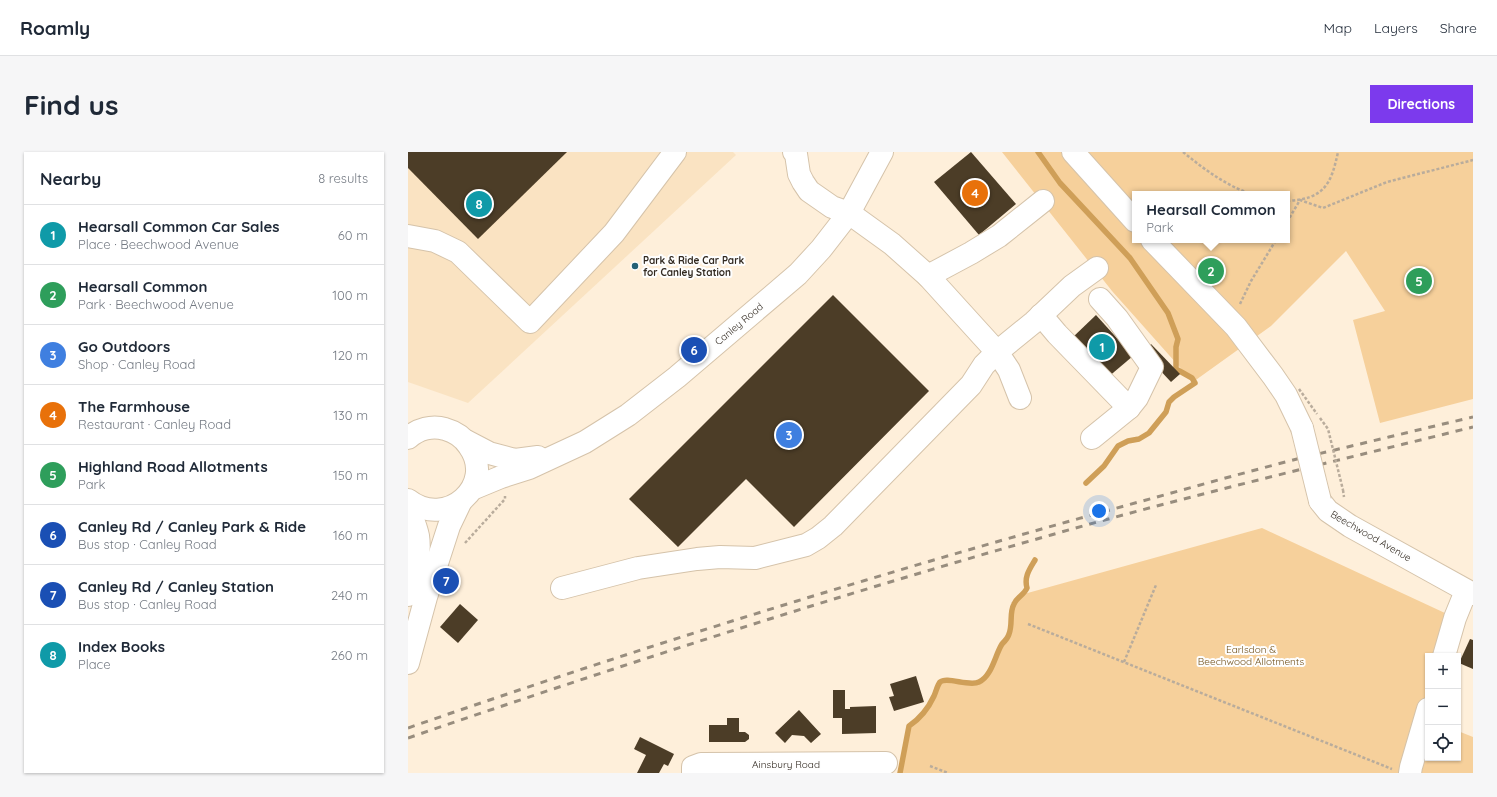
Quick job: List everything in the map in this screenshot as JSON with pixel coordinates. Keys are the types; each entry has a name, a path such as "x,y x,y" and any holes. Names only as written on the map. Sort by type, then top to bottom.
{"street":[{"path":"408,236 435,241 458,252 530,322 614,234 675,152"},
{"path":"794,152 796,154 803,182 809,190 832,207 849,213 892,244 928,276 997,352 1009,370 1020,398"},
{"name":"Canley Road","path":"408,500 414,505 425,510 437,511 449,508 466,496 501,477 529,468 585,442 608,430 628,416 677,377 798,274 821,249 849,213 882,152"},
{"path":"1073,152 1132,218"},
{"path":"928,276 999,236 1043,201"},
{"name":"Beechwood Avenue","path":"1155,243 1232,323 1286,395 1302,428 1320,501 1328,511 1350,526 1470,592"},
{"path":"562,588 638,568 689,560 720,557 756,558 806,545 818,538 833,526 971,385 984,365 997,352 1041,315 1072,286 1097,268"},
{"path":"1092,438 1129,408 1137,398 1152,367 1142,340 1117,318 1100,299"},
{"path":"1041,315 1057,334 1129,408"},
{"name":"Canley Road","path":"408,416 451,430 489,453 515,460 556,455"},
{"path":"408,438 422,430 432,427 442,428"},
{"path":"408,663 426,597 449,526 476,480 476,459 466,440"},
{"path":"408,506 418,535 418,556 413,582 408,595"},
{"path":"1445,653 1455,618 1470,592"},
{"path":"1402,772 1411,767 1425,719"},
{"name":"Ainsbury Road","path":"693,773 693,767 701,764 886,763"}],"path":[{"path":"1183,152 1211,174 1243,191"},
{"path":"1290,201 1300,200 1322,191 1334,173 1338,152"},
{"path":"1300,200 1323,208 1387,182 1473,160"},
{"path":"1290,217 1300,200"},
{"path":"1232,323 1251,281 1274,243"},
{"path":"446,539 462,546 506,499 501,477"},
{"path":"1124,662 1156,585"},
{"path":"1028,624 1402,772"},
{"path":"930,766 948,773"}],"shaded area":[{"path":"408,152 733,152 736,155 468,403 408,382"}],"green space":[{"path":"1002,152 1473,152 1473,399 1380,423 1353,320 1385,311 1346,251 1271,326 1193,382 1112,291"},
{"name":"Earlsdon & Beechwood Allotments","path":"1262,528 1460,620 1450,653 1425,653 1425,761 1461,761 1461,732 1473,737 1473,773 900,773 909,726 927,709 941,682 950,680 974,683 980,682 987,676 998,651 1009,635 1012,624 1014,604 1024,594"}],"building":[{"path":"408,152 567,152 478,239 408,168"},
{"path":"971,152 1016,204 979,235 934,182"},
{"path":"833,295 929,391 794,527 746,479 678,547 629,499"},
{"path":"1096,315 1133,356 1107,378 1072,338"},
{"path":"1151,344 1180,374 1171,382 1143,352"},
{"path":"460,604 478,620 458,643 440,627"},
{"path":"1470,639 1473,640 1473,669 1461,664 1461,659"},
{"path":"916,676 924,702 894,711 889,697 894,696 890,684"},
{"path":"833,690 845,690 845,709 850,709 850,707 876,706 876,733 842,734 842,718 833,718"},
{"path":"799,710 821,734 811,743 804,736 792,735 785,743 775,733"},
{"path":"727,718 739,718 739,732 745,732 749,735 749,739 745,742 709,742 709,725 727,725"},
{"path":"640,737 674,754 668,766 664,764 659,773 637,773 646,755 634,749"}],"waterway":[{"path":"1038,152 1060,183 1130,258 1168,313 1178,339 1176,347 1176,369 1192,378 1195,383 1169,402 1166,412 1149,433 1139,439 1128,441 1118,446 1104,466 1086,483"},
{"path":"900,773 909,726 927,709 940,682 943,680 948,680 975,683 979,682 987,675 1002,644 1009,635 1013,607 1015,602 1027,588 1027,577 1035,560"}],"railway":[{"path":"408,728 668,641 930,561 1255,470 1473,417"},
{"path":"408,738 728,632 970,558 1156,506 1473,427"}],"place":[{"name":"The Farmhouse","path":"975,193"},
{"name":"Index Books","path":"479,204"},
{"name":"Park & Ride Car Park for Canley Station","path":"635,266"},
{"name":"Hearsall Common","path":"1211,271"},
{"name":"Highland Road Allotments","path":"1419,281"},
{"name":"Hearsall Common Car Sales","path":"1102,347"},
{"name":"Canley Rd / Canley Park & Ride","path":"694,350"},
{"name":"Go Outdoors","path":"789,435"},
{"name":"Canley Rd / Canley Station","path":"446,581"}]}
